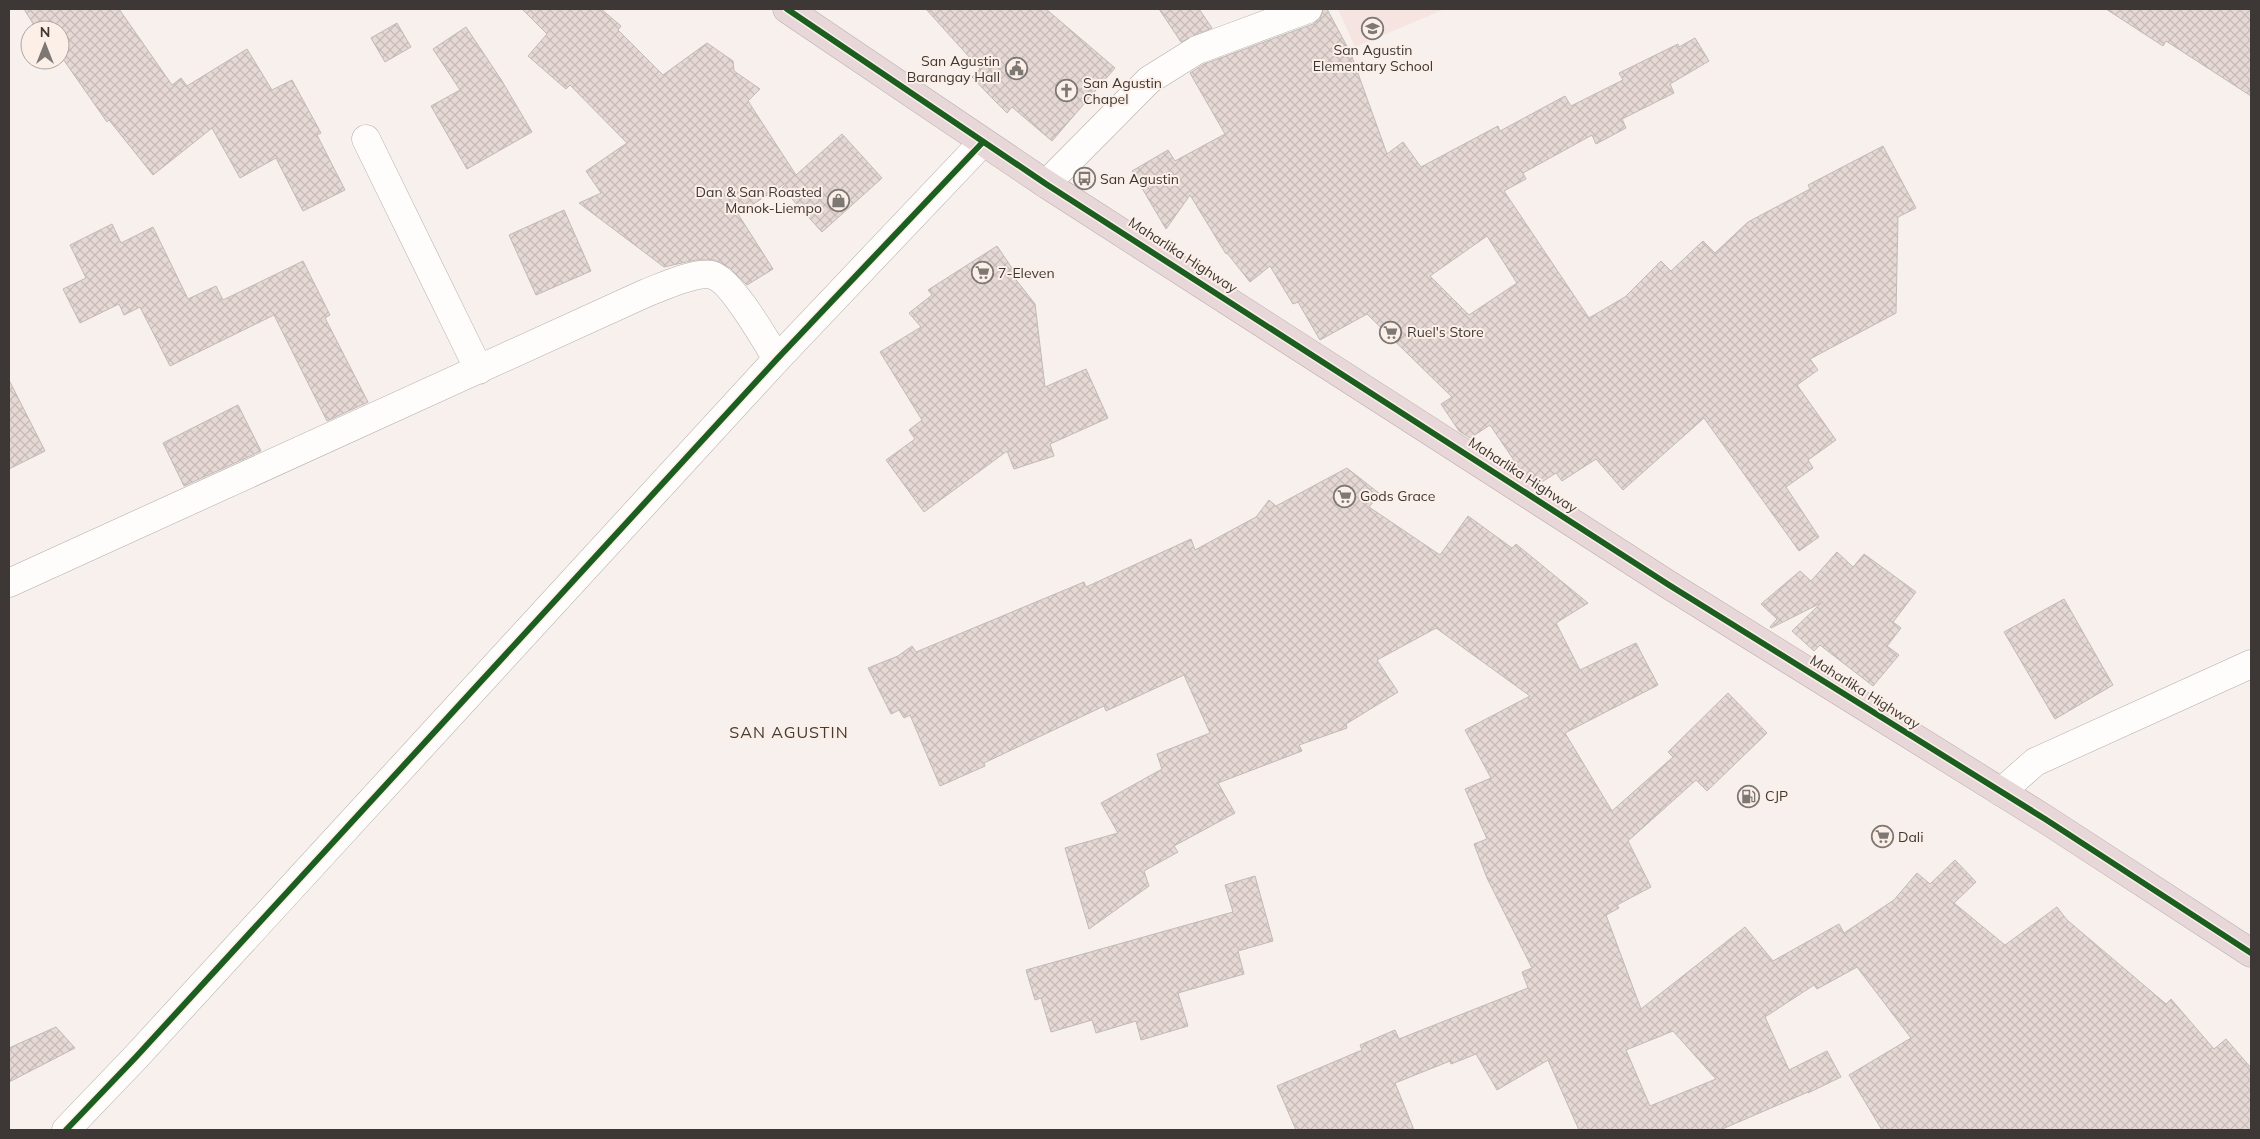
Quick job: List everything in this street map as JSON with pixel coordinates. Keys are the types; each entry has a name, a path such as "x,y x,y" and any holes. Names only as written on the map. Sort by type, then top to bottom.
{"highway":[{"name":"Maharlika Highway","path":"787,9 1046,184 1661,579 2001,792 2251,953"}],"street":[{"path":"1046,184 1148,80 1197,50 1308,9"},
{"path":"366,139 479,370"},
{"path":"66,1130 135,1058 778,359 983,142"},
{"path":"9,583 646,293 696,276 713,275 729,286 778,359"},
{"path":"2001,792 2035,762 2251,664"}],"shaded area":[{"name":"San Agustin Elementary School","path":"1338,9 1445,9 1355,47"}],"building":[{"path":"24,9 119,9 172,85 181,78 187,86 247,49 272,90 292,80 321,133 317,135 345,190 303,211 276,158 240,178 212,128 153,175 109,120 107,122 70,69 70,20 31,20"},
{"path":"522,9 601,9 621,26 618,30 663,75 707,43 733,61 734,71 760,89 748,101 796,175 842,134 882,178 822,232 782,188 789,181 738,214 773,269 747,285 730,268 714,260 695,260 664,267 579,203 601,193 586,171 627,143 570,85 566,89 528,56 547,34"},
{"path":"926,9 1046,9 1115,68 1052,141 1012,107 1007,113 990,96 972,77 980,69"},
{"path":"1159,9 1199,9 1212,28 1181,42"},
{"path":"1323,9 1327,9 1351,54 1387,154 1403,142 1421,167 1498,126 1500,131 1565,96 1571,106 1623,80 1619,73 1678,44 1679,47 1695,38 1709,61 1670,84 1674,93 1622,119 1626,128 1596,144 1592,135 1523,173 1526,179 1504,191 1589,318 1625,297 1661,261 1671,271 1703,241 1715,253 1748,222 1810,189 1808,185 1883,146 1916,208 1898,217 1896,313 1810,359 1818,370 1797,385 1836,440 1808,460 1813,468 1786,487 1819,537 1799,551 1704,418 1623,490 1596,459 1562,481 1556,473 1540,483 1522,472 1490,425 1470,438 1459,431 1441,404 1452,397 1367,314 1320,340 1298,302 1293,304 1270,266 1250,282 1226,254 1190,195 1166,229 1132,171 1168,150 1175,161 1225,134 1190,73 1204,64 1313,24 1320,19","holes":["1487,236 1517,283 1469,315 1430,276"]},
{"path":"2106,9 2251,9 2251,96 2166,41 2163,46"},
{"path":"397,23 411,47 385,62 371,38"},
{"path":"466,27 502,81 532,132 467,169 431,106 460,90 433,49"},
{"path":"564,210 591,271 536,295 509,235"},
{"path":"112,224 121,243 153,227 188,299 216,286 223,300 303,261 330,315 325,318 368,402 327,421 274,315 170,366 140,307 124,315 119,304 80,323 63,289 86,278 70,245"},
{"path":"997,246 1016,274 1013,276 1035,304 1045,387 1086,369 1108,418 1050,444 1054,456 1014,469 1007,451 924,512 886,460 915,439 909,430 922,420 880,352 921,327 909,313 932,295 928,290"},
{"path":"9,380 45,451 9,469"},
{"path":"238,405 261,451 184,486 163,443"},
{"path":"1347,468 1380,494 1369,507 1440,555 1468,516 1512,548 1516,544 1588,603 1556,623 1580,670 1636,643 1658,685 1565,733 1612,811 1673,757 1668,752 1728,693 1767,733 1707,791 1696,780 1628,841 1651,887 1617,905 1619,908 1606,915 1641,1009 1745,927 1773,961 1839,924 1844,933 1894,900 1917,873 1930,884 1955,860 1976,882 1954,903 2005,945 2057,907 2067,920 2166,1004 2171,999 2214,1049 2226,1039 2251,1068 2251,1130 1882,1130 1849,1075 1911,1038 1857,967 1817,989 1814,985 1765,1017 1789,1070 1827,1051 1841,1077 1720,1130 1579,1130 1548,1060 1497,1090 1476,1054 1451,1064 1450,1061 1395,1083 1414,1130 1296,1130 1277,1086 1362,1050 1360,1045 1395,1030 1399,1039 1528,988 1522,972 1532,968 1487,878 1474,844 1487,839 1465,789 1491,778 1465,730 1530,696 1436,628 1377,660 1398,692 1346,724 1347,728 1299,745 1302,751 1218,783 1235,813 1174,846 1178,852 1144,871 1149,886 1089,929 1065,848 1118,833 1101,803 1162,769 1157,754 1210,733 1184,675 1106,711 1104,706 984,763 985,766 940,786 910,715 904,718 899,710 891,714 868,668 898,656 912,646 916,652 1084,582 1086,587 1191,539 1195,550 1256,517 1269,500 1276,506","holes":["1673,1031 1716,1079 1650,1106 1626,1050"]},
{"path":"1837,552 1853,567 1864,554 1916,592 1893,622 1901,628 1887,646 1899,655 1873,686 1820,645 1814,651 1792,631 1821,603 1771,628 1777,619 1761,604 1800,571 1811,581"},
{"path":"2064,599 2113,685 2055,719 2004,632"},
{"path":"1255,876 1273,941 1238,951 1244,974 1178,993 1188,1026 1141,1040 1136,1021 1096,1033 1092,1020 1051,1032 1041,998 1035,1000 1026,970 1233,912 1225,885"},
{"path":"56,1027 75,1048 9,1082 9,1048"}],"cycle path":[{"path":"787,9 1046,184 1669,585 2045,819 2251,953"},
{"path":"66,1130 135,1058 777,359 983,142"}],"place":[{"name":"San Agustin Elementary School","path":"1373,28"},
{"name":"San Agustin Barangay Hall","path":"1016,69"},
{"name":"San Agustin Chapel","path":"1067,91"},
{"name":"San Agustin","path":"1084,179"},
{"name":"Dan & San Roasted Manok-Liempo","path":"838,200"},
{"name":"7-Eleven","path":"982,273"},
{"name":"Ruel's Store","path":"1391,332"},
{"name":"Gods Grace","path":"1344,496"},
{"name":"CJP","path":"1749,796"},
{"name":"Dali","path":"1882,837"}],"district":[{"name":"SAN AGUSTIN","path":"789,732"}]}
